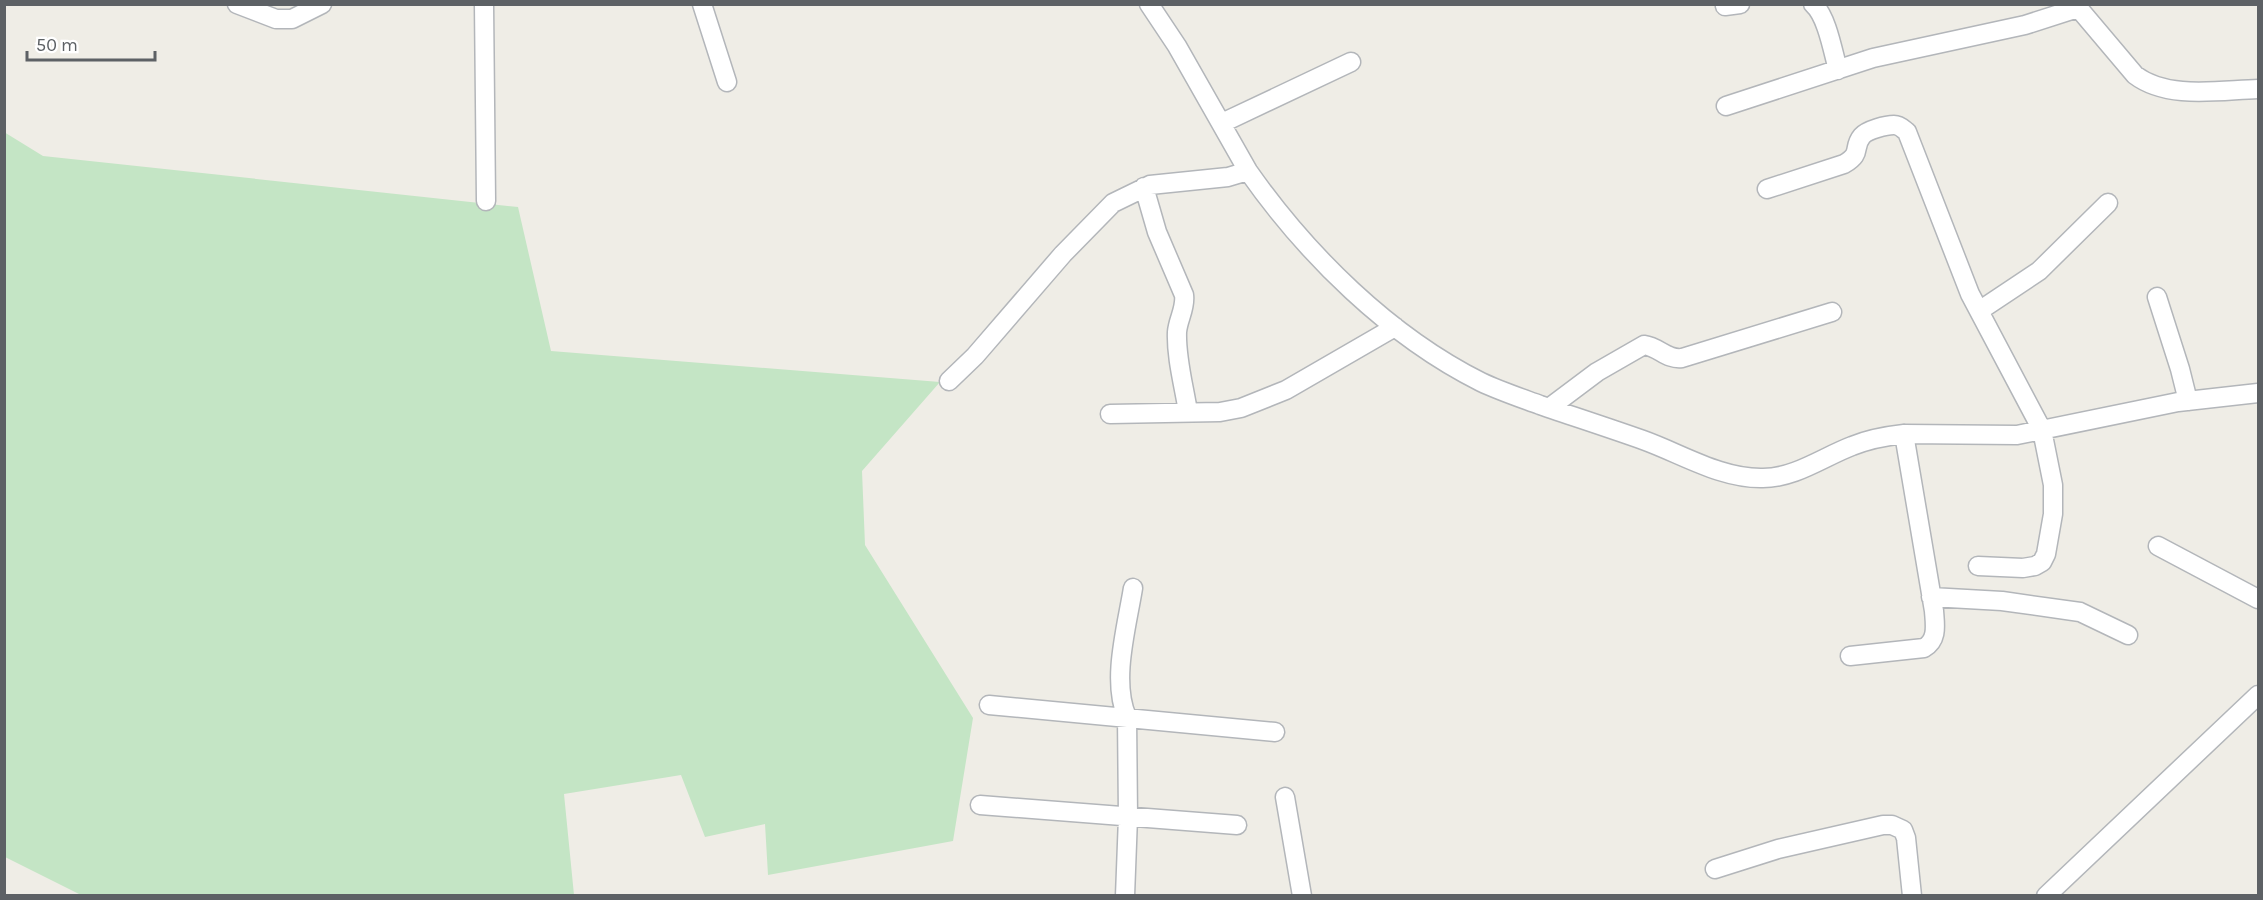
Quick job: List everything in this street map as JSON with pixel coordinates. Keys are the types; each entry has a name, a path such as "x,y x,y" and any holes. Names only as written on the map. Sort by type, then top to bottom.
{"street":[{"path":"237,4 276,19 292,19 322,4"},
{"path":"484,4 486,201"},
{"path":"702,4 727,82"},
{"path":"1149,4 1222,123 1248,171 1306,243 1352,291 1395,327 1446,363 1482,383 1665,448 1719,471 1760,479 1773,478 1796,471 1865,441 1905,434 2002,435 2042,430 2188,401 2259,393"},
{"path":"1813,4 1818,8 1823,20 1838,70"},
{"path":"1726,106 1884,56 2025,25 2076,6 2135,75 2153,85 2189,91 2259,89"},
{"path":"1222,123 1351,62"},
{"path":"1767,189 1853,159 1862,136 1869,132 1894,125 1901,126 1911,140 1978,311 2042,430 2054,499 2046,554 2042,562 2035,566 1978,567"},
{"path":"949,381 975,356 1095,220 1113,203 1144,187 1159,183 1228,177 1248,171"},
{"path":"1144,187 1157,232 1184,295 1184,306 1178,323 1177,344 1188,412"},
{"path":"1978,311 2039,271 2108,202"},
{"path":"2157,297 2188,401"},
{"path":"1549,408 1597,372 1644,345 1651,346 1674,359 1682,358 1832,312"},
{"path":"1110,414 1220,411 1241,408 1286,390 1395,327"},
{"path":"1850,656 1924,648 1930,645 1935,632 1905,434"},
{"path":"2158,546 2259,599"},
{"path":"1125,896 1128,817 1127,717 1123,708 1120,668 1133,588"},
{"path":"1931,597 2002,601 2080,612 2128,635"},
{"path":"2046,896 2259,695"},
{"path":"989,705 1275,732"},
{"path":"1285,797 1302,896"},
{"path":"980,805 1237,825"},
{"path":"1715,869 1821,838 1892,825 1904,830 1912,896"}],"green space":[{"path":"4,132 43,156 518,207 551,351 940,382 862,471 865,545 973,718 953,841 768,875 765,824 705,837 681,775 564,794 574,895 81,895 5,857"}]}
